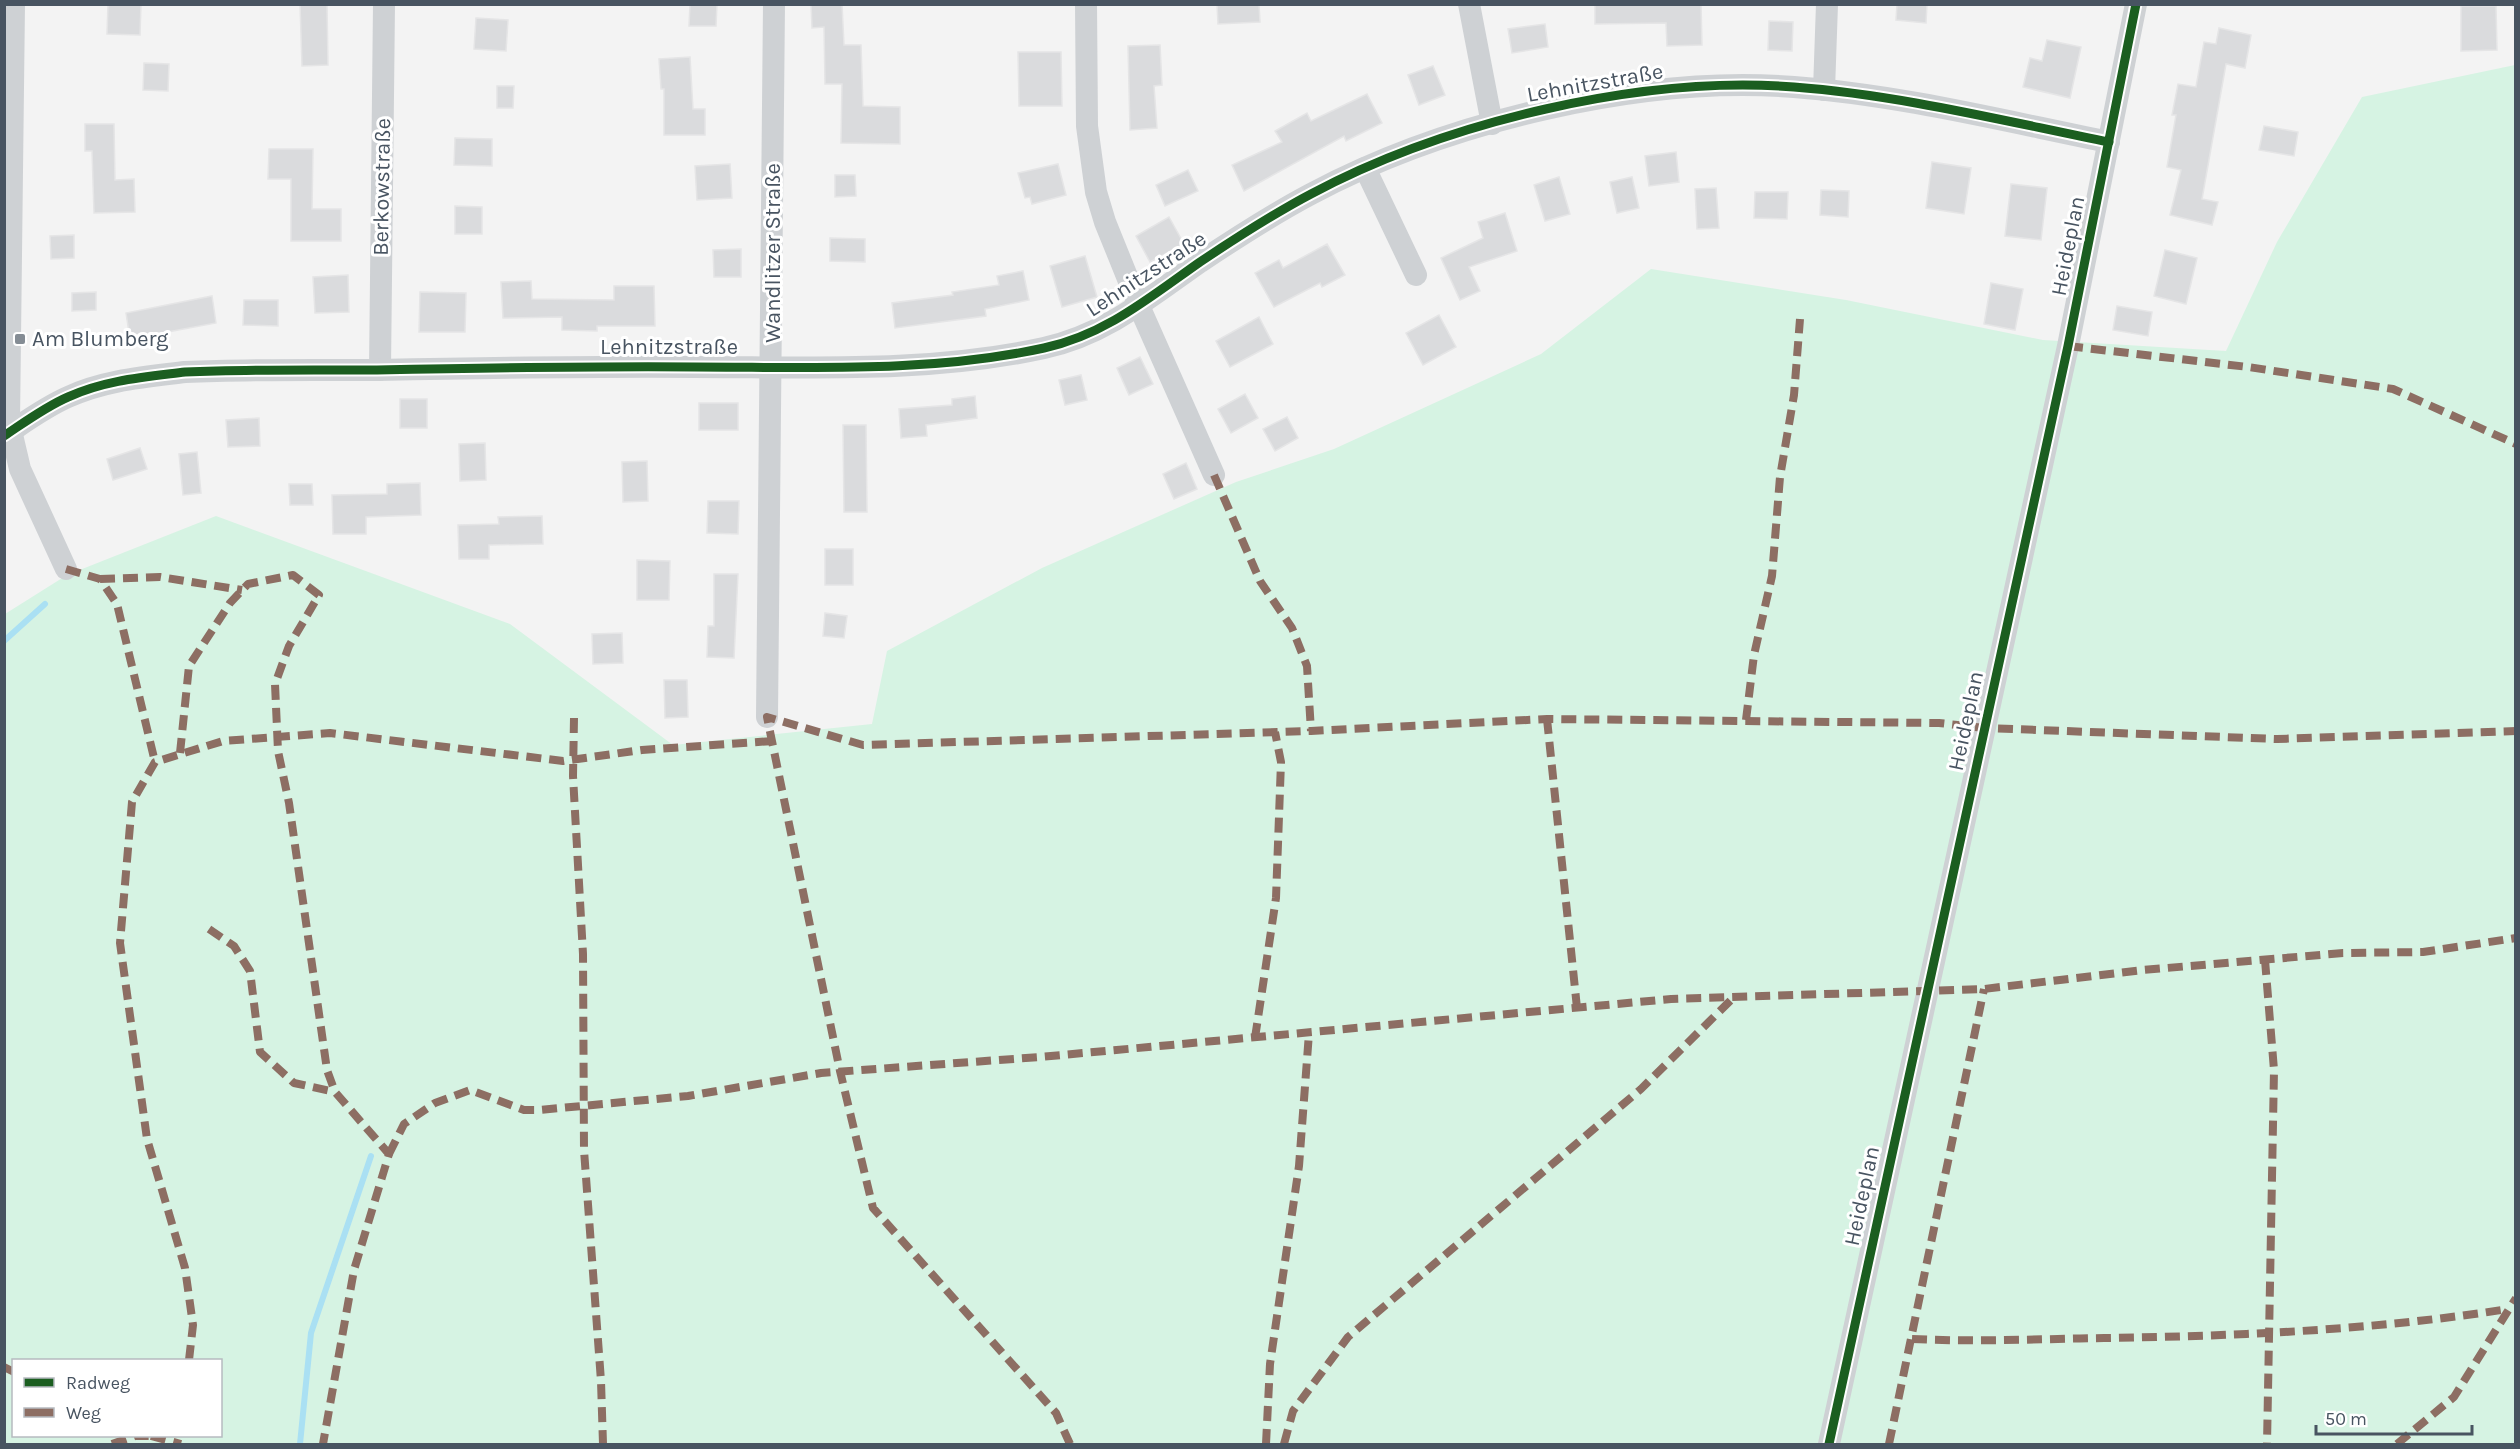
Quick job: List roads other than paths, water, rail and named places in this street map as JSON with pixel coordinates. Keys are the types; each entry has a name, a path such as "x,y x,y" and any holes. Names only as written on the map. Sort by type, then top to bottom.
{"street":[{"path":"14,4 6,393 8,434 20,469 66,569"},
{"name":"Berkowstraße","path":"380,370 384,4"},
{"name":"Wandlitzer Straße","path":"767,717 774,4"},
{"path":"1086,4 1087,126 1090,159 1105,222 1139,306 1214,475"},
{"path":"1469,4 1492,124"},
{"path":"1824,90 1827,4"},
{"name":"Heideplan","path":"1829,1444 2070,338 2136,4"},
{"name":"Lehnitzstraße","path":"8,434 67,397 91,388 141,377 223,370 380,370 483,366 881,367 993,358 1071,341 1092,333 1139,306 1258,224 1312,193 1365,168 1431,142 1492,124 1588,101 1670,88 1755,85 1824,90 1927,105 2109,142"},
{"path":"1365,168 1416,275"}],"waterway":[{"path":"4,641 45,604"},
{"path":"300,1444 311,1333 371,1156"}],"place":[{"name":"Am Blumberg","path":"20,339"}]}
